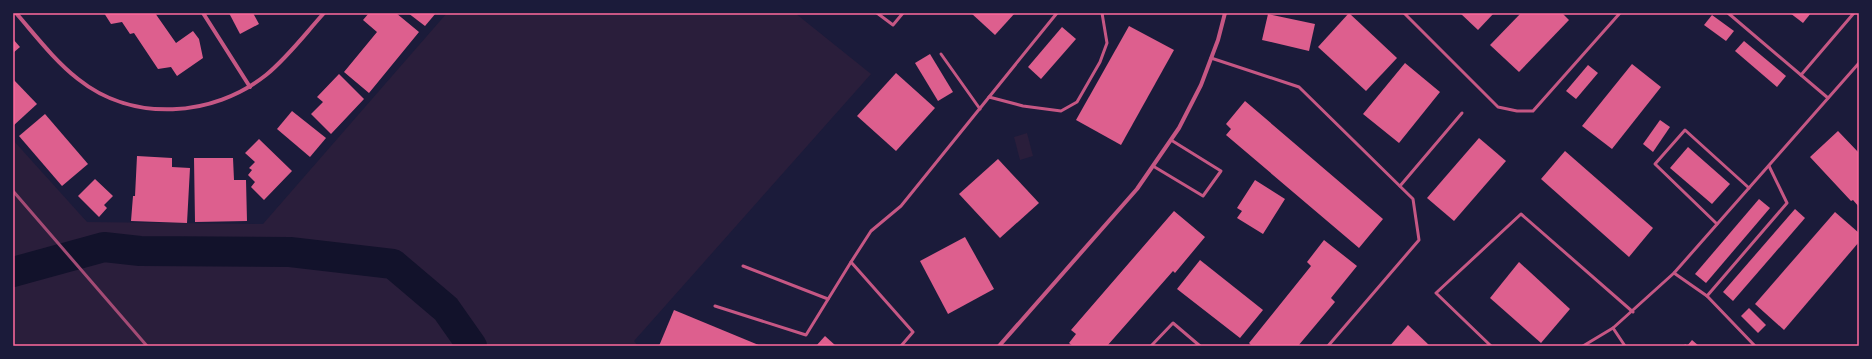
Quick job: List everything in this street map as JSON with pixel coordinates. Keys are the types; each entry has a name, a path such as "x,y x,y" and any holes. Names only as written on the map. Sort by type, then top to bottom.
{"street":[{"path":"16,13 56,59 79,80 107,96 122,102 154,109 187,109 203,107 228,98 250,87 282,61 324,13"},
{"path":"204,13 250,87"},
{"path":"999,346 1137,190 1171,140 1179,128 1201,85 1225,13"}],"lane":[{"path":"877,13 893,25 903,13"},
{"path":"715,306 806,335 872,231 901,206 1057,13"},
{"path":"989,97 1023,106 1061,111 1077,102 1100,62 1106,43 1102,13"},
{"path":"1404,13 1498,107 1517,112 1533,111 1620,13"},
{"path":"1728,13 1828,98"},
{"path":"1801,75 1854,13"},
{"path":"942,54 980,108"},
{"path":"1211,58 1299,87 1413,199 1419,240 1328,346"},
{"path":"1583,346 1613,328 1674,273 1859,63"},
{"path":"1400,186 1462,113"},
{"path":"1717,224 1655,164 1685,130 1749,188"},
{"path":"1153,166 1203,196 1221,171 1171,140"},
{"path":"1707,296 1787,203 1769,166"},
{"path":"1491,346 1436,293 1521,214 1632,312"},
{"path":"851,262 913,332 901,346"},
{"path":"743,266 828,299"},
{"path":"1674,273 1707,296 1754,346"},
{"path":"1151,346 1173,323 1200,346"},
{"path":"1613,328 1626,346"}],"shaded area":[{"path":"447,13 795,13 871,74 634,341 638,346 13,346 13,140 87,222 263,224"},
{"path":"1027,133 1033,156 1020,160 1014,137"}],"building":[{"path":"104,13 155,13 176,43 193,31 199,39 203,58 177,76 171,67 158,69 134,33 130,34 122,22 111,24"},
{"path":"229,13 253,13 259,24 240,34"},
{"path":"369,13 396,13 419,32 369,93 344,72 377,32 363,20"},
{"path":"408,13 436,13 425,26"},
{"path":"971,13 1015,13 995,35"},
{"path":"1349,13 1397,58 1366,91 1318,47"},
{"path":"1460,13 1494,13 1478,30"},
{"path":"1521,13 1562,13 1569,20 1519,72 1490,45"},
{"path":"1790,13 1811,13 1803,23"},
{"path":"1268,14 1315,24 1309,51 1262,40"},
{"path":"1712,15 1734,31 1726,41 1704,25"},
{"path":"1129,26 1174,50 1121,145 1076,120"},
{"path":"1062,27 1076,39 1041,79 1028,67"},
{"path":"13,39 20,47 13,53"},
{"path":"1744,41 1786,76 1777,87 1735,51"},
{"path":"930,54 953,92 938,101 915,63"},
{"path":"1405,63 1440,92 1399,143 1363,114"},
{"path":"1632,64 1661,87 1612,149 1582,126"},
{"path":"1588,65 1598,73 1576,99 1566,91"},
{"path":"896,73 935,108 896,151 857,116"},
{"path":"339,74 364,99 331,134 311,114 323,102 317,97"},
{"path":"13,79 37,104 13,126"},
{"path":"1245,101 1383,219 1359,248 1226,135 1231,129 1226,124"},
{"path":"292,111 326,138 310,157 277,129"},
{"path":"45,114 88,164 62,186 19,136"},
{"path":"1660,120 1670,127 1653,152 1643,144"},
{"path":"1838,131 1859,153 1859,207 1853,200 1851,201 1810,157"},
{"path":"1479,138 1506,161 1454,221 1427,198"},
{"path":"259,139 292,171 264,200 251,187 255,182 248,175 252,170 249,168 255,162 245,153"},
{"path":"1688,147 1730,184 1712,204 1670,168"},
{"path":"1565,151 1653,228 1629,257 1541,179"},
{"path":"137,156 172,158 172,167 190,168 187,223 131,221 133,196 135,196"},
{"path":"194,158 233,158 234,180 246,180 247,221 195,222"},
{"path":"998,159 1039,203 1000,238 959,194"},
{"path":"95,179 113,196 104,205 107,208 99,217 78,196"},
{"path":"1255,180 1285,199 1263,234 1237,218 1242,211 1237,208"},
{"path":"1759,199 1770,208 1706,283 1695,274"},
{"path":"1795,209 1805,218 1733,301 1723,292"},
{"path":"1174,211 1205,237 1175,273 1173,271 1107,346 1073,346 1069,343 1076,334 1071,330"},
{"path":"1835,212 1859,233 1859,242 1784,330 1755,304"},
{"path":"965,237 994,289 948,314 920,261"},
{"path":"1324,240 1357,266 1331,298 1335,302 1298,346 1252,346 1249,343 1311,266 1307,262"},
{"path":"1200,260 1263,310 1240,338 1177,289"},
{"path":"1519,262 1570,309 1541,343 1490,298"},
{"path":"1749,308 1766,325 1758,333 1741,316"},
{"path":"674,310 761,346 659,346"},
{"path":"1408,325 1430,346 1390,346"},
{"path":"825,336 836,346 816,346"},
{"path":"1692,340 1699,346 1687,346"}],"waterway":[{"path":"13,272 104,247 140,251 290,252 393,264 446,309 472,346"}],"railway":[{"path":"13,191 147,346"}]}
